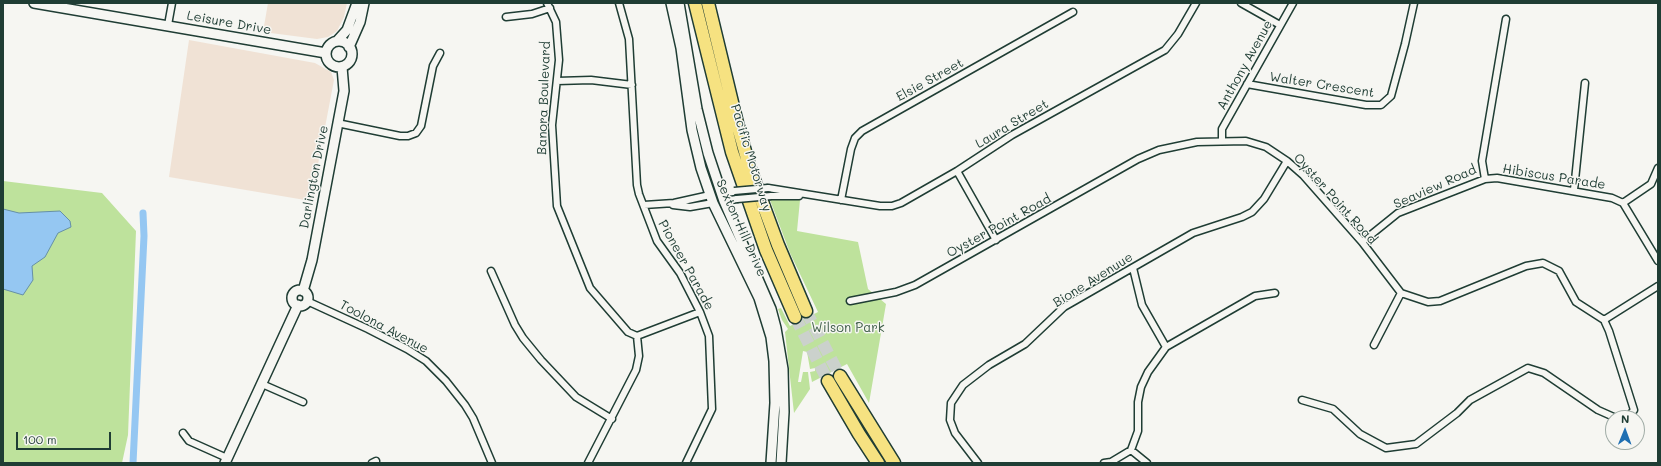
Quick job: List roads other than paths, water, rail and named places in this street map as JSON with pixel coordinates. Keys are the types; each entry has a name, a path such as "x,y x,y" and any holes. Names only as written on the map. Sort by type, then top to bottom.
{"highway":[{"name":"Pacific Motorway","path":"695,3 734,158 766,250 795,316"},
{"name":"Pacific Motorway","path":"709,5 737,123 752,175 778,246 806,310"},
{"path":"840,376 894,463"},
{"path":"828,381 878,463"}],"street":[{"name":"Leisure Drive","path":"34,3 326,53"},
{"path":"168,25 172,3"},
{"path":"337,41 344,42 352,53 351,60 342,67 330,64 326,53 331,44 337,41 348,30 357,3"},
{"path":"349,47 360,22 364,3"},
{"name":"Pioneer Parade","path":"619,3 628,37 637,185 658,241 680,273 700,312 709,336 712,409 686,463"},
{"name":"Sexton Hill Drive","path":"671,3 681,48 697,152 712,199 759,298 771,337 774,360 775,403 771,463"},
{"name":"Sexton Hill Drive","path":"678,3 701,125 723,197 771,309 776,328 783,369 784,412 781,463"},
{"name":"Laura Street","path":"723,197 734,192 768,188 812,196 892,206 907,200 957,171 1012,135 1165,50 1178,34 1196,3"},
{"path":"1240,3 1280,25"},
{"name":"Anthony Avenue","path":"1222,140 1222,129 1293,3"},
{"name":"Walter Crescent","path":"1247,84 1366,105 1381,105 1391,96 1406,44 1414,3"},
{"path":"506,17 532,14 549,6"},
{"name":"Banora Boulevard","path":"549,6 555,18 559,64 552,136 556,198 559,214 590,288 626,330 632,335 637,336"},
{"name":"Elsie Street","path":"841,200 851,149 855,138 862,131 1073,12"},
{"name":"Seaview Road","path":"1362,242 1398,213 1485,179 1482,162 1506,19"},
{"path":"337,123 400,136 408,136 416,133 421,126 433,66 440,53"},
{"name":"Darlington Drive","path":"303,291 312,260 344,91 342,67"},
{"path":"557,81 591,80 632,85"},
{"path":"1574,190 1585,83"},
{"name":"Oyster Point Road","path":"850,301 896,292 915,285 1154,152 1181,144 1222,140 1246,141 1262,145 1287,161 1303,175 1362,242 1401,293"},
{"name":"Bione Avenuue","path":"978,463 951,426 950,407 958,391 979,372 1026,344 1064,308 1194,234 1252,212 1264,199 1287,161"},
{"path":"1658,168 1650,184 1623,203 1658,261"},
{"path":"957,171 996,240"},
{"name":"Hibiscus Parade","path":"1485,179 1497,178 1574,190 1612,198 1623,203"},
{"name":"Laura Street","path":"723,197 737,199 771,196 812,196"},
{"path":"644,205 666,204 687,207 723,197"},
{"path":"1302,400 1334,409 1360,434 1386,448 1416,444 1457,413 1470,400 1528,368 1544,373 1598,410 1616,418 1628,417 1634,410 1609,331 1604,320 1576,302 1559,271 1543,263 1526,266 1440,301 1428,302 1401,293 1374,345"},
{"path":"1133,268 1142,305 1166,347"},
{"path":"491,271 515,325 523,338 541,360 576,398 612,418"},
{"path":"1604,320 1658,286"},
{"path":"298,291 303,291 308,296 307,301 302,305 298,305 293,300 293,296 298,291"},
{"path":"1104,463 1111,462 1131,450 1138,431 1138,402 1141,387 1148,372 1166,347 1255,296 1274,293"},
{"name":"Toolona Avenue","path":"307,301 368,329 407,349 426,361 446,381 465,405 473,418 492,463"},
{"path":"183,433 189,441 226,461 298,305"},
{"path":"588,463 636,370 638,356 637,336 700,312"},
{"path":"262,384 303,402"},
{"path":"1131,450 1147,463"}],"water":[{"path":"3,209 19,213 60,211 70,221 71,227 58,233 45,257 32,266 33,280 23,295 3,289"}],"waterway":[{"path":"133,463 144,236 143,213"}],"tunnel":[{"path":"806,311 840,376"},
{"path":"795,317 828,381"}],"park label":[{"name":"Wilson Park","path":"848,328"}]}
